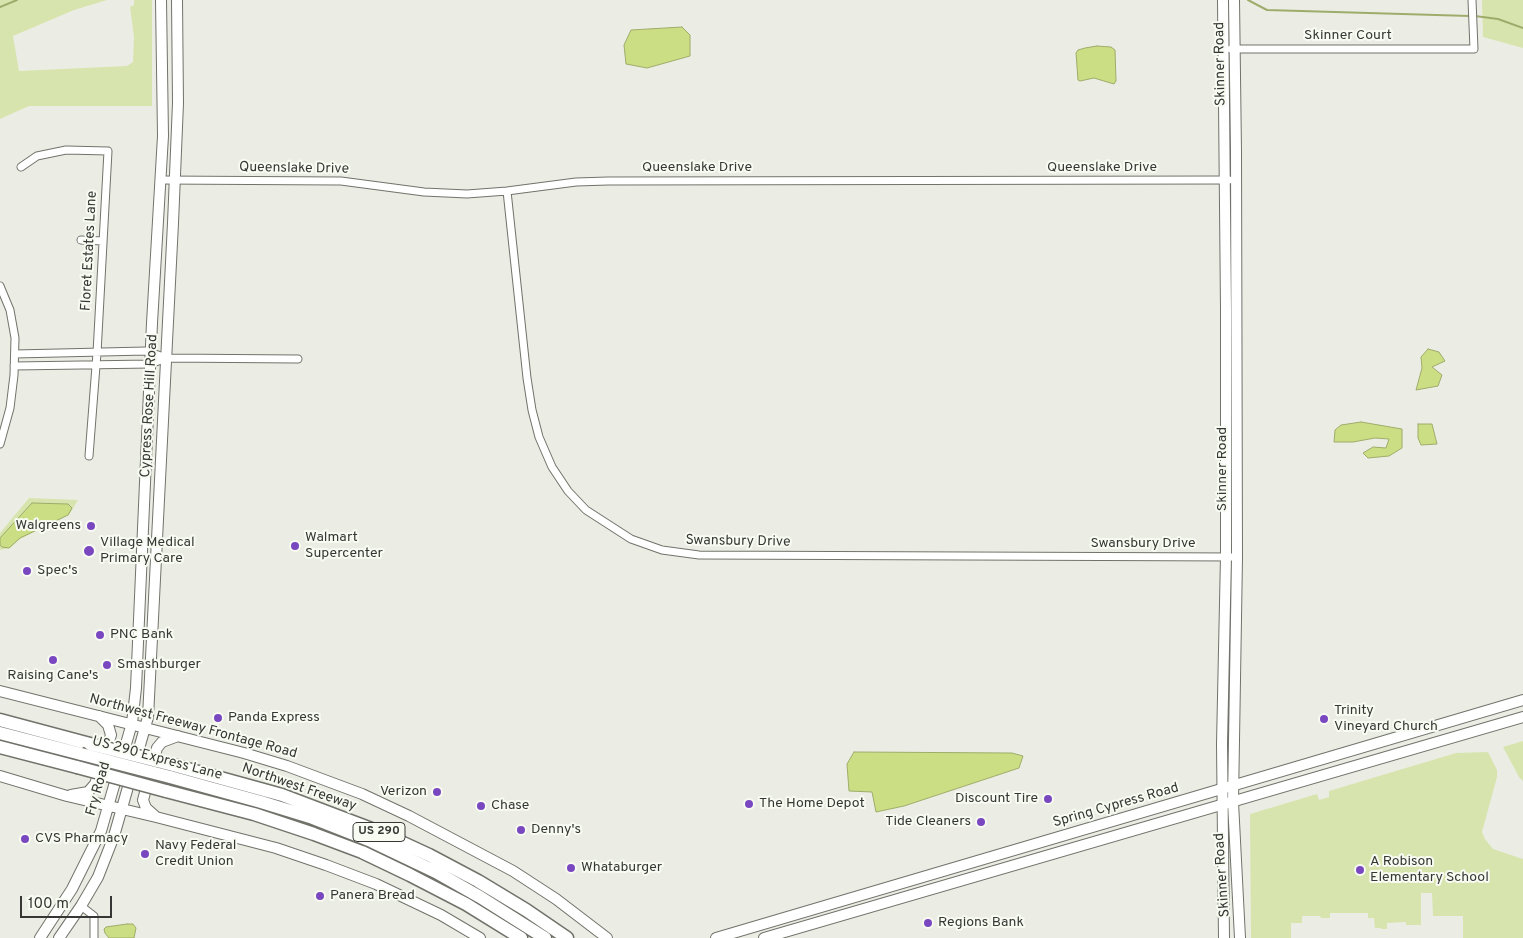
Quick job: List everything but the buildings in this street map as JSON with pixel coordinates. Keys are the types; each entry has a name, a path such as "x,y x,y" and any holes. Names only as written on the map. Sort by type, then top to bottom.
{"highway":[{"name":"Northwest Freeway","path":"0,720 90,744 172,771 282,795 388,835 478,881 567,938"},
{"name":"US 290 Express Lane","path":"0,733 81,754 172,771 310,817 371,841 451,880 545,938"},
{"name":"US 290","path":"0,747 254,814 314,834 362,852 410,875 466,904 521,938"}],"main road":[{"name":"Cypress Rose Hill Road","path":"132,723 136,688 162,136 162,0"},
{"name":"Cypress Rose Hill Road","path":"121,810 148,717 150,694 178,103 177,0"},
{"name":"Skinner Road","path":"1223,0 1223,48 1230,180 1237,436 1234,786 1228,803 1224,938"},
{"name":"Skinner Road","path":"1234,1 1225,436 1226,556 1222,789 1228,803 1240,938"},
{"path":"1225,436 1237,436"},
{"path":"146,472 161,472"},
{"path":"140,606 154,606"},
{"path":"1224,650 1235,650"},
{"name":"Northwest Freeway Frontage Road","path":"0,691 132,723 287,766 340,785 402,812 513,871 556,899 603,936"},
{"name":"Spring Cypress Road","path":"716,938 1523,700"},
{"path":"67,796 88,792 95,784 111,735 108,725 98,715"},
{"name":"Spring Cypress Road","path":"764,938 1523,717"},
{"name":"Fry Road","path":"40,938 72,889 101,831 132,723"},
{"path":"156,817 146,808 143,800 158,748 162,742 178,736"},
{"path":"1371,746 1375,760"},
{"path":"0,776 67,796 276,848 326,864 376,884 441,915 480,938"},
{"name":"Fry Road","path":"60,938 98,877 114,836 121,810"},
{"path":"1076,832 1078,847"},
{"path":"964,865 968,878"},
{"path":"72,889 81,906"},
{"path":"819,908 824,920"}],"street":[{"name":"Skinner Court","path":"1223,48 1474,49 1472,0"},
{"name":"Floret Estates Lane","path":"21,167 36,156 66,150 108,151 97,353 89,456"},
{"name":"Queenslake Drive","path":"160,180 319,180 365,183 446,194 506,191 576,182 608,181 1230,180"},
{"name":"Swansbury Drive","path":"506,191 527,378 539,437 552,467 568,491 586,510 626,537 662,550 699,555 1237,557"},
{"path":"81,240 103,241"},
{"path":"0,286 10,310 15,338 10,408 0,444"},
{"path":"15,354 151,352 167,358"},
{"path":"14,366 150,364 167,358 298,359"},
{"path":"81,906 94,916 94,938"}],"shaded area":[{"path":"0,0 107,0 74,10 13,36 19,71 127,66 133,62 134,37 130,7 134,5 134,0 152,0 152,106 29,106 0,119"},
{"path":"1482,0 1523,0 1523,48 1483,37"},
{"path":"682,27 690,35 690,56 647,68 626,64 624,45 631,30"},
{"path":"1097,46 1111,47 1115,50 1116,81 1114,84 1094,78 1078,80 1076,53 1078,50"},
{"path":"1428,349 1439,352 1445,361 1432,367 1442,375 1438,386 1416,390 1422,368 1421,357"},
{"path":"1361,422 1402,429 1402,448 1389,456 1368,458 1363,453 1373,447 1386,448 1389,439 1375,438 1353,442 1334,442 1335,430 1341,425"},
{"path":"1418,424 1432,424 1437,444 1421,445 1418,438"},
{"path":"29,498 78,500 69,515 20,539 10,548 0,550 0,533"},
{"path":"32,503 68,504 72,508 68,515 20,538 9,548 2,547 0,545 0,538"},
{"path":"1523,741 1523,781 1503,747"},
{"path":"854,752 1012,753 1023,756 1019,768 904,806 876,812 872,792 849,791 847,764"},
{"name":"A Robison Elementary School","path":"1488,752 1497,770 1497,777 1482,832 1493,849 1523,859 1523,938 1463,938 1463,916 1433,916 1432,893 1421,893 1421,925 1406,925 1406,922 1387,923 1387,929 1381,929 1375,928 1374,918 1368,918 1368,913 1330,913 1330,918 1302,916 1302,923 1291,923 1291,938 1251,938 1250,814 1317,794 1319,800 1329,797 1329,791 1456,753"},
{"path":"133,924 136,928 134,938 109,938 105,933 104,929 106,927"}],"waterway":[{"path":"0,7 17,0"},
{"path":"1248,0 1267,10 1470,16"},
{"path":"1475,16 1498,19 1523,28"}],"place":[{"name":"Walgreens","path":"91,526"},
{"name":"Walmart Supercenter","path":"295,546"},
{"name":"Village Medical Primary Care","path":"89,551"},
{"name":"Spec's","path":"27,571"},
{"name":"PNC Bank","path":"100,635"},
{"name":"Raising Cane's","path":"53,660"},
{"name":"Smashburger","path":"107,665"},
{"name":"Panda Express","path":"218,718"},
{"name":"Trinity Vineyard Church","path":"1324,719"},
{"name":"Verizon","path":"437,792"},
{"name":"Discount Tire","path":"1048,799"},
{"name":"The Home Depot","path":"749,804"},
{"name":"Chase","path":"481,806"},
{"name":"Tide Cleaners","path":"981,822"},
{"name":"Denny's","path":"521,830"},
{"name":"CVS Pharmacy","path":"25,839"},
{"name":"Navy Federal Credit Union","path":"145,854"},
{"name":"Whataburger","path":"571,868"},
{"name":"A Robison Elementary School","path":"1360,870"},
{"name":"Panera Bread","path":"320,896"},
{"name":"Regions Bank","path":"928,923"}]}
